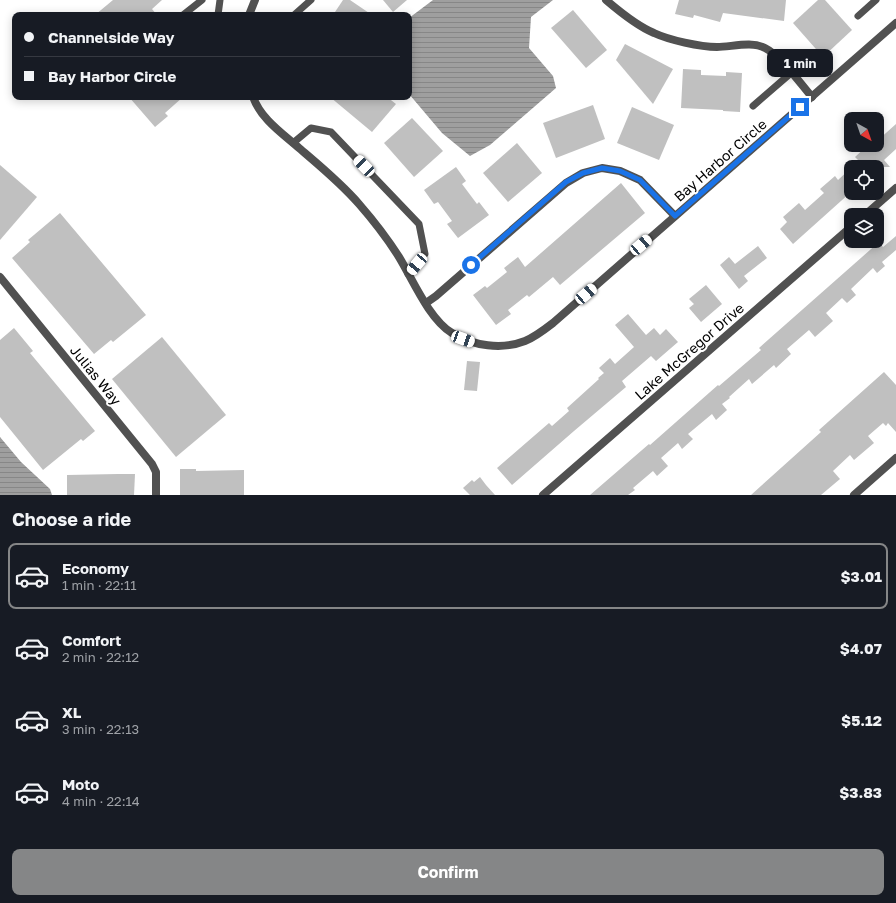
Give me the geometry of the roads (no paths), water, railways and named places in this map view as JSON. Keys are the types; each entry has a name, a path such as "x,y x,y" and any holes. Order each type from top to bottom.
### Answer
{"street":[{"path":"250,12 255,0"},
{"path":"606,0 632,20 654,33 673,39 715,47 752,45 765,48 776,55 812,97"},
{"name":"Bay Harbor Circle","path":"254,100 264,117 354,198 387,239 434,316 443,327 463,339 477,344 494,346 510,345 525,341 539,334 553,323 896,23"},
{"path":"426,303 436,296 566,182 583,173 602,168 620,171 640,180 675,216"},
{"path":"873,208 896,188"},
{"name":"Lake McGregor Drive","path":"543,495 844,233"},
{"name":"Julias Way","path":"0,277 152,464 156,472 156,495"},
{"path":"854,495 896,458"}],"lane":[{"path":"187,12 202,0"},
{"path":"218,12 220,0"},
{"path":"297,12 311,0"},
{"path":"858,16 876,0"},
{"path":"752,106 791,73"},
{"path":"293,143 311,128 331,132 419,224 425,254 408,274"}]}
